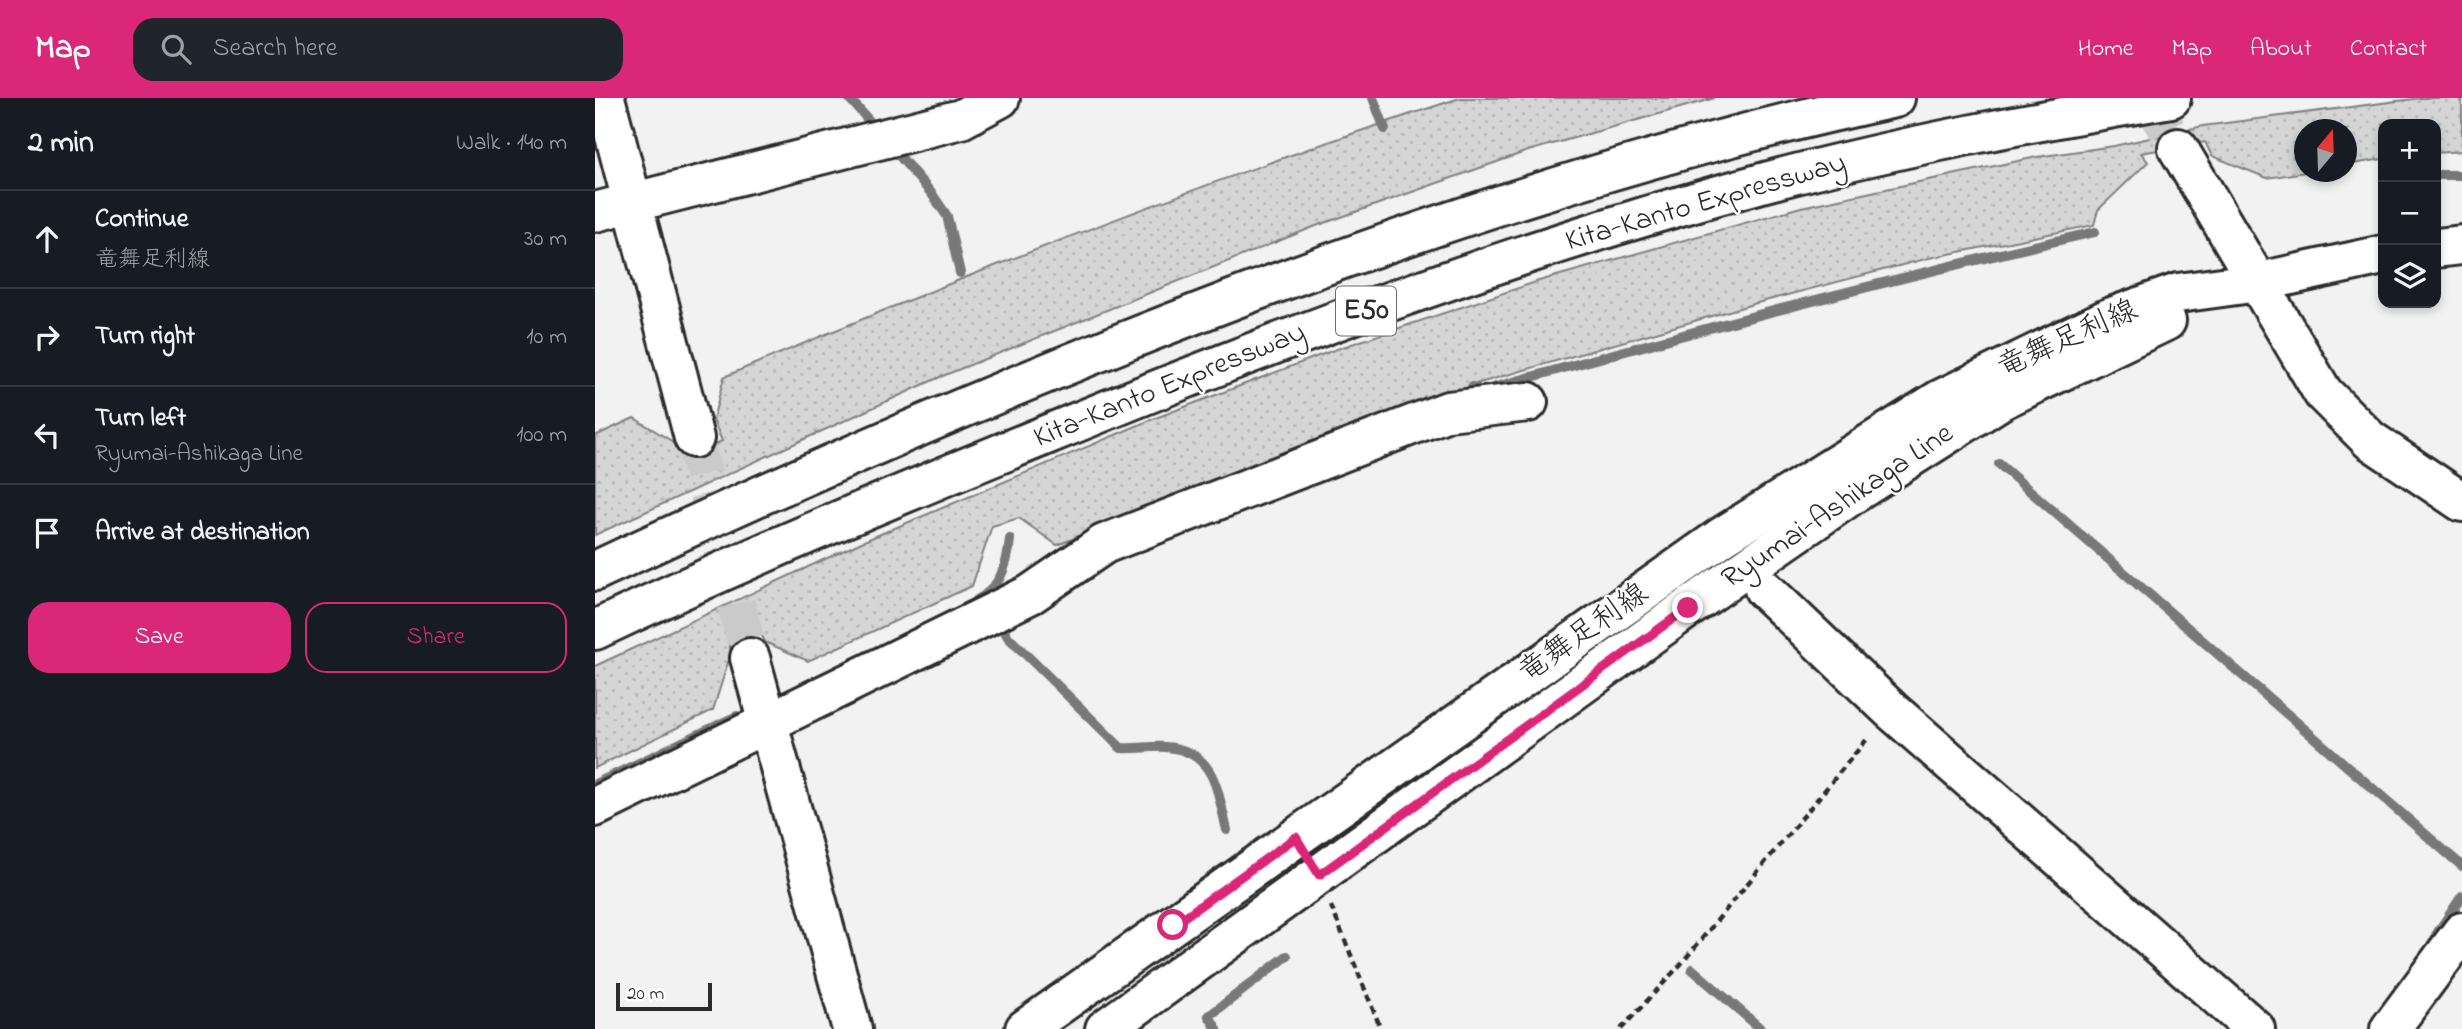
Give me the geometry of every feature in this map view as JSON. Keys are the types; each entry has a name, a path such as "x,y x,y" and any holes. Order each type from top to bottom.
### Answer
{"main road":[{"path":"605,98 635,202 694,438"},
{"path":"595,212 961,119 1000,98"},
{"name":"Kita-Kanto Expressway","path":"595,571 727,509 946,413 1220,304 1468,213 1666,156 1895,98"},
{"name":"Kita-Kanto Expressway","path":"595,630 735,563 1215,365 1509,260 1769,181 2007,126 2171,98"},
{"path":"2178,148 2225,232 2259,282 2307,370 2347,421 2369,440 2462,502"},
{"path":"2441,247 2462,245"},
{"name":"Ryumai-Ashikaga Line","path":"1105,1029 1688,608 1853,494 2001,400 2195,307 2259,282 2378,256"},
{"name":"竜舞足利線","path":"1025,1029 1723,536 1941,399 2109,318 2178,293 2259,282"},
{"path":"595,807 1031,594 1104,544 1448,411 1528,402"},
{"path":"1764,589 1891,710 2255,1029"},
{"path":"750,657 852,1029"},
{"path":"2390,1029 2462,932"}],"path":[{"path":"1621,1029 1689,953 1891,710"},
{"path":"1319,875 1381,1029"}],"shaded area":[{"path":"1460,98 1715,98 1528,151 1316,226 940,377 595,535 595,436 634,418 670,440 686,458 722,441 713,420 724,377 1089,229 1273,161"},
{"path":"2421,98 2462,98 2462,151 2441,153 2441,119 2378,119 2378,160 2357,163 2357,119 2294,119 2294,174 2267,178 2212,156 2205,142 2141,153 2148,162 2098,210 2094,225 1929,258 1753,304 1476,384 1057,545 1019,518 992,526 972,586 808,661 765,642 759,630 729,642 731,653 713,710 595,768 595,666 864,541 1153,419 1334,350 1539,281 1801,207 2037,157 2114,146 2203,126"}],"waterway":[{"path":"849,98 879,132"},
{"path":"1373,98 1385,129"},
{"path":"891,146 947,216 960,273"},
{"path":"2441,175 2462,175"},
{"path":"1472,387 1482,391 1787,307 2095,232"},
{"path":"1999,464 2462,866"},
{"path":"977,600 992,589 1002,574 1010,539"},
{"path":"997,618 1008,637 1121,748 1160,747 1182,750 1204,764 1216,787 1227,830"},
{"path":"595,784 737,716"},
{"path":"2440,938 2436,935 2462,896"},
{"path":"1217,1029 1209,1016 1287,956"},
{"path":"1692,969 1761,1029"}],"tunnel":[{"path":"2148,98 2178,148"},
{"path":"694,438 750,658"}],"route":[{"path":"1173,925 1296,837 1319,875 1688,608"}]}
